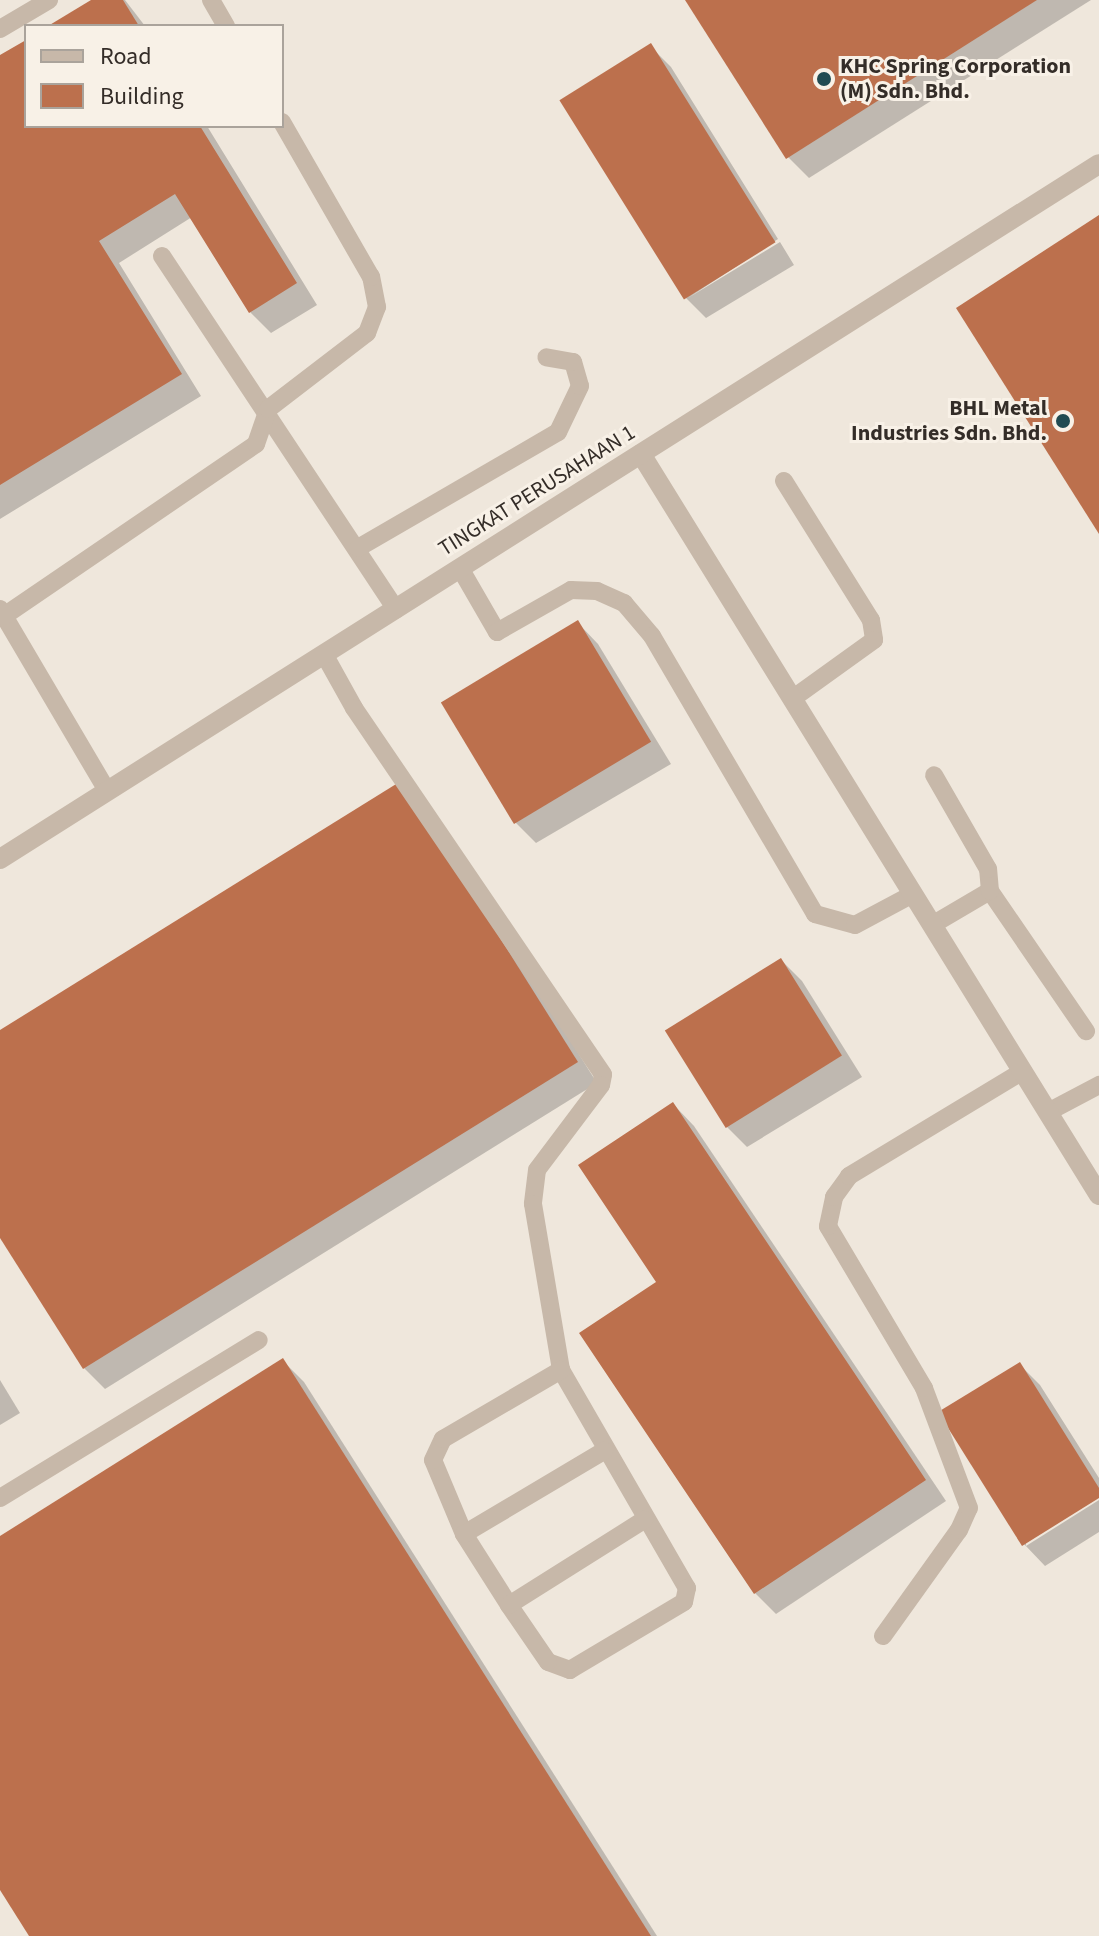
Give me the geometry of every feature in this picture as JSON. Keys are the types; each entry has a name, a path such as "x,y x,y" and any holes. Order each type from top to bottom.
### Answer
{"street":[{"name":"TINGKAT PERUSAHAAN 1","path":"0,859 1099,164"},
{"path":"641,454 1099,1195"}],"lane":[{"path":"0,29 49,0"},
{"path":"211,0 225,24"},
{"path":"107,791 2,612 256,444 268,409 367,333 377,307 371,277 284,125"},
{"path":"162,256 268,409 396,609"},
{"path":"358,548 558,432 580,386 573,362 546,357"},
{"path":"784,481 871,620 874,640 792,699"},
{"path":"460,568 498,632 571,590 597,591 624,603 652,636 761,819 784,867 815,914 855,925 913,894"},
{"path":"324,654 354,708 600,1065 601,1085 537,1170 532,1187 561,1370 604,1451 687,1588 684,1602 570,1670 548,1662 464,1534 434,1473 435,1450 443,1439 561,1370"},
{"path":"934,775 988,869 990,891 1086,1031"},
{"path":"932,925 990,891"},
{"path":"883,1636 959,1530 969,1508 924,1388 828,1226 834,1197 849,1176 1023,1071"},
{"path":"1048,1112 1099,1085"},
{"path":"0,1498 259,1340"},
{"path":"464,1534 604,1451"},
{"path":"509,1605 644,1520"}],"building":[{"path":"91,0 123,0 138,24 51,24"},
{"name":"KHC Spring Corporation (M) Sdn. Bhd.","path":"685,0 1037,0 786,159"},
{"path":"24,41 24,128 201,128 297,283 249,313 175,194 99,241 182,374 0,485 0,55"},
{"path":"651,43 776,242 684,300 559,100"},
{"name":"BHL Metal Industries Sdn. Bhd.","path":"1099,215 1099,534 956,308"},
{"path":"578,620 651,742 514,824 441,702"},
{"path":"401,781 578,1062 83,1369 0,1238 0,1030"},
{"path":"781,958 842,1056 726,1128 665,1031"},
{"path":"673,1102 926,1480 754,1594 579,1333 656,1282 578,1165"},
{"path":"283,1358 651,1936 29,1936 0,1890 0,1536"},
{"path":"1020,1362 1099,1488 1099,1498 1022,1546 938,1412"}],"place":[{"name":"KHC Spring Corporation (M) Sdn. Bhd.","path":"824,79"},
{"name":"BHL Metal Industries Sdn. Bhd.","path":"1063,421"}]}
